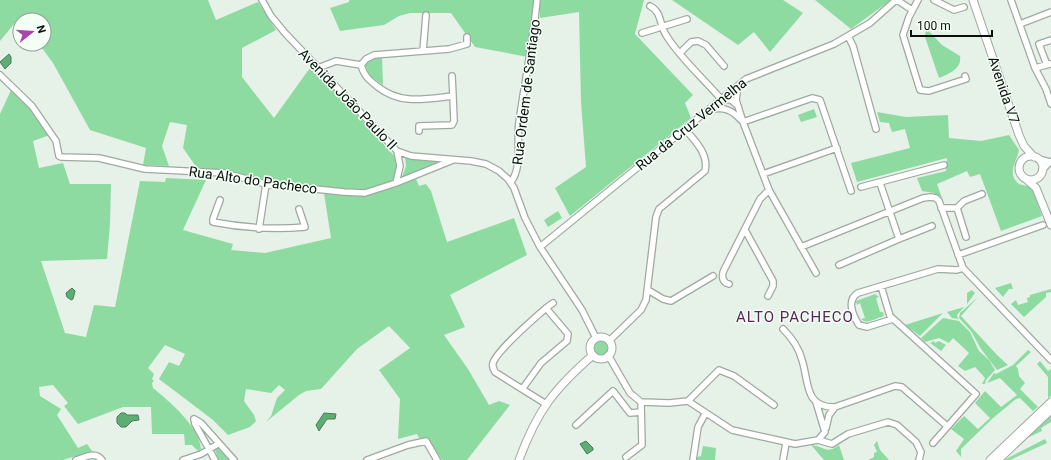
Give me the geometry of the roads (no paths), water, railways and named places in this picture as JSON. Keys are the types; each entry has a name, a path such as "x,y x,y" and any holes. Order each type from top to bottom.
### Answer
{"street":[{"name":"Avenida João Paulo II","path":"262,0 271,16 285,34 397,151 412,156 454,159 486,164 499,171 511,182 525,218 540,246 582,310 596,338"},
{"name":"Rua Ordem de Santiago","path":"511,182 516,167 519,124 529,67 537,0"},
{"path":"896,0 912,10"},
{"name":"Rua da Cruz Vermelha","path":"540,246 708,110 725,98 750,76 828,47 870,23 896,0"},
{"path":"918,0 904,29 903,40 920,90 929,91 966,79 965,76"},
{"path":"934,0 954,10 964,7"},
{"name":"Avenida V7","path":"973,0 1019,135 1024,146 1036,158"},
{"path":"1011,0 1035,68 1046,89 1051,104"},
{"path":"650,6 658,12 662,27 669,40 725,98 734,102 738,106"},
{"path":"1020,24 1051,12"},
{"path":"422,51 426,15"},
{"path":"642,33 687,19"},
{"path":"848,36 853,46 876,129"},
{"path":"361,65 366,59 374,55 449,49 467,44 466,37"},
{"path":"1035,68 1049,64 1039,44 1051,40"},
{"path":"680,52 691,42 701,42 724,66"},
{"path":"318,68 336,60 361,65"},
{"path":"361,65 364,76 382,90 396,98 410,100 453,96"},
{"name":"Rua Alto do Pacheco","path":"0,75 32,106 56,141 60,157 99,158 145,168 224,173 266,184 365,193 396,183 454,159"},
{"path":"419,131 419,126 452,125 454,121 452,76"},
{"path":"738,85 736,92 738,106 769,190 816,273"},
{"path":"725,98 730,110 743,122"},
{"path":"743,122 817,98 823,104 851,191"},
{"path":"708,110 723,108 730,110"},
{"path":"609,341 641,310 646,300 657,212 662,206 706,171 706,162 703,152 685,129"},
{"name":"Avenida V7","path":"1019,135 1022,154 1019,166"},
{"path":"763,174 837,148"},
{"path":"396,183 400,166 397,151"},
{"path":"1026,179 1035,179 1051,162 1036,158 1024,158 1019,166 1020,174 1026,179 1033,183 1040,196"},
{"path":"958,255 1047,225 1038,185 1041,173 1041,163 1036,158"},
{"path":"861,187 944,165"},
{"path":"880,183 899,239"},
{"path":"259,229 266,184"},
{"path":"729,284 724,282 722,274 760,199 769,190"},
{"path":"941,208 956,208 964,201 982,194"},
{"path":"801,247 927,197 936,198 964,268 1051,360"},
{"path":"220,200 213,222 241,228 282,230 305,227 299,209"},
{"path":"956,208 966,236"},
{"path":"839,265 932,226"},
{"path":"744,230 773,281 773,286 768,296"},
{"path":"894,319 867,326 859,325 856,322 851,299 858,293 938,269 958,270 964,268"},
{"path":"648,290 663,300 671,301 712,276"},
{"path":"881,286 890,316 976,394 933,443"},
{"path":"546,404 523,388 495,372 492,367 494,361 530,322 553,303"},
{"path":"523,388 541,363 567,341 568,334 546,308"},
{"path":"783,329 798,349 803,361 806,385 816,402 825,432"},
{"path":"603,337 609,341 611,349 608,355 600,358 593,355 590,346 596,338 603,337"},
{"path":"518,460 525,442 546,404 567,378 593,355"},
{"path":"608,355 630,393 641,402 688,401 705,414 732,430 786,443 801,444 818,440 832,444 848,434 888,422 897,424 916,442 920,452 919,460"},
{"path":"688,401 719,370 734,376 774,405"},
{"path":"816,402 828,407 835,407 894,386 902,387 947,426"},
{"path":"576,425 613,391 630,413 641,412"},
{"path":"626,457 642,445 641,402"},
{"path":"990,460 1051,402"},
{"path":"818,440 825,432 829,415 835,407"},
{"path":"998,460 1051,410"},
{"path":"693,460 698,427 705,414"},
{"path":"215,460 195,424 194,419 201,423 218,444 234,460"},
{"path":"367,460 408,445 426,441 437,460"},
{"path":"524,460 523,452 525,442"},
{"path":"783,460 786,443"},
{"path":"183,460 209,450 218,444"},
{"path":"76,460 96,455 102,460"}],"district":[{"name":"ALTO PACHECO","path":"795,317"}]}
